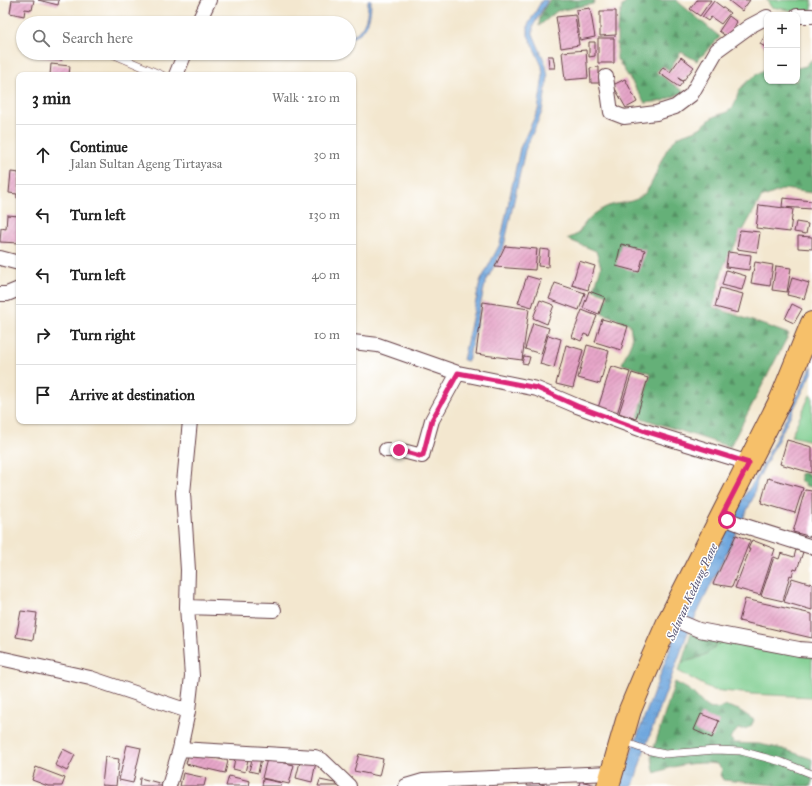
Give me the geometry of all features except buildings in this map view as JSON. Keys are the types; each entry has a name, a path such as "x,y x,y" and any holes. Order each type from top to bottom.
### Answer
{"main road":[{"path":"610,780 626,743 630,710 781,399 812,323"}],"street":[{"path":"201,16 208,0"},
{"path":"800,16 812,16"},
{"path":"606,77 611,112 624,117 656,112 675,107 691,96 717,50 750,26 764,19"},
{"path":"177,72 182,60"},
{"path":"0,258 16,262"},
{"path":"0,294 7,294 16,290"},
{"path":"356,342 378,345 458,373 537,388 577,406 645,431 749,463"},
{"path":"386,450 399,450 422,456 432,420 458,373"},
{"path":"169,786 180,749 188,711 192,676 187,607 188,570 183,493 190,424"},
{"path":"724,518 812,547"},
{"path":"187,607 274,610"},
{"path":"674,621 699,630 799,649 812,650"},
{"path":"0,658 90,678 188,711"},
{"path":"180,749 315,757 322,760 349,786"},
{"path":"406,786 423,780 610,780"}],"lane":[{"path":"127,60 155,72"},
{"path":"626,743 646,750 665,754 716,750 741,752 782,762 812,774"}],"green space":[{"path":"550,0 595,0 593,4 557,11 539,26 542,12"},
{"path":"629,0 676,0 720,37 697,61 681,52 669,70 663,66 656,72 684,92 663,101 645,103 617,59 617,30 622,6"},
{"path":"767,0 812,0 812,9 801,12 771,7"},
{"path":"812,59 812,193 784,189 761,198 724,265 713,307 789,334 730,447 638,417 651,373 622,364 632,340 630,324 602,313 608,295 594,290 601,267 596,251 567,239 579,232 589,218 601,210 609,206 641,197 653,180 671,143 682,135 703,126 713,117 730,110 735,104 739,91 744,84 752,78 764,70 764,84 800,84 800,67 806,66"},
{"path":"810,395 812,396 812,441 791,436"},
{"path":"803,473 812,475 812,487 806,486 800,480 800,474"},
{"path":"691,633 719,641 712,650 703,656 682,662"},
{"path":"719,641 812,655 812,697 752,694 713,690 678,671 682,662 707,653"},
{"path":"675,682 692,692 707,707 715,709 727,706 739,710 754,720 751,726 745,729 738,729 730,738 734,743 759,744 783,749 812,759 812,786 784,786 723,780 720,775 722,769 717,764 709,763 686,764 655,773 651,757"}],"water":[{"path":"368,0 371,0 367,24 356,35 356,33 362,27 367,12"},
{"path":"542,0 548,0 533,26 533,34 546,65 548,77 542,112 525,150 504,246 485,284 468,361 463,360 480,282 500,244 520,148 538,110 543,76 542,66 528,35 528,25"},
{"path":"812,366 812,373 757,481 753,498 688,632 643,754 633,786 620,786 678,628 726,528 755,480"}],"route":[{"path":"399,450 420,456 423,455 432,420 458,373 537,388 577,406 645,431 749,463 721,517 727,520"}],"water label":[{"name":"Saluran Kedung Pane","path":"692,592"}]}
